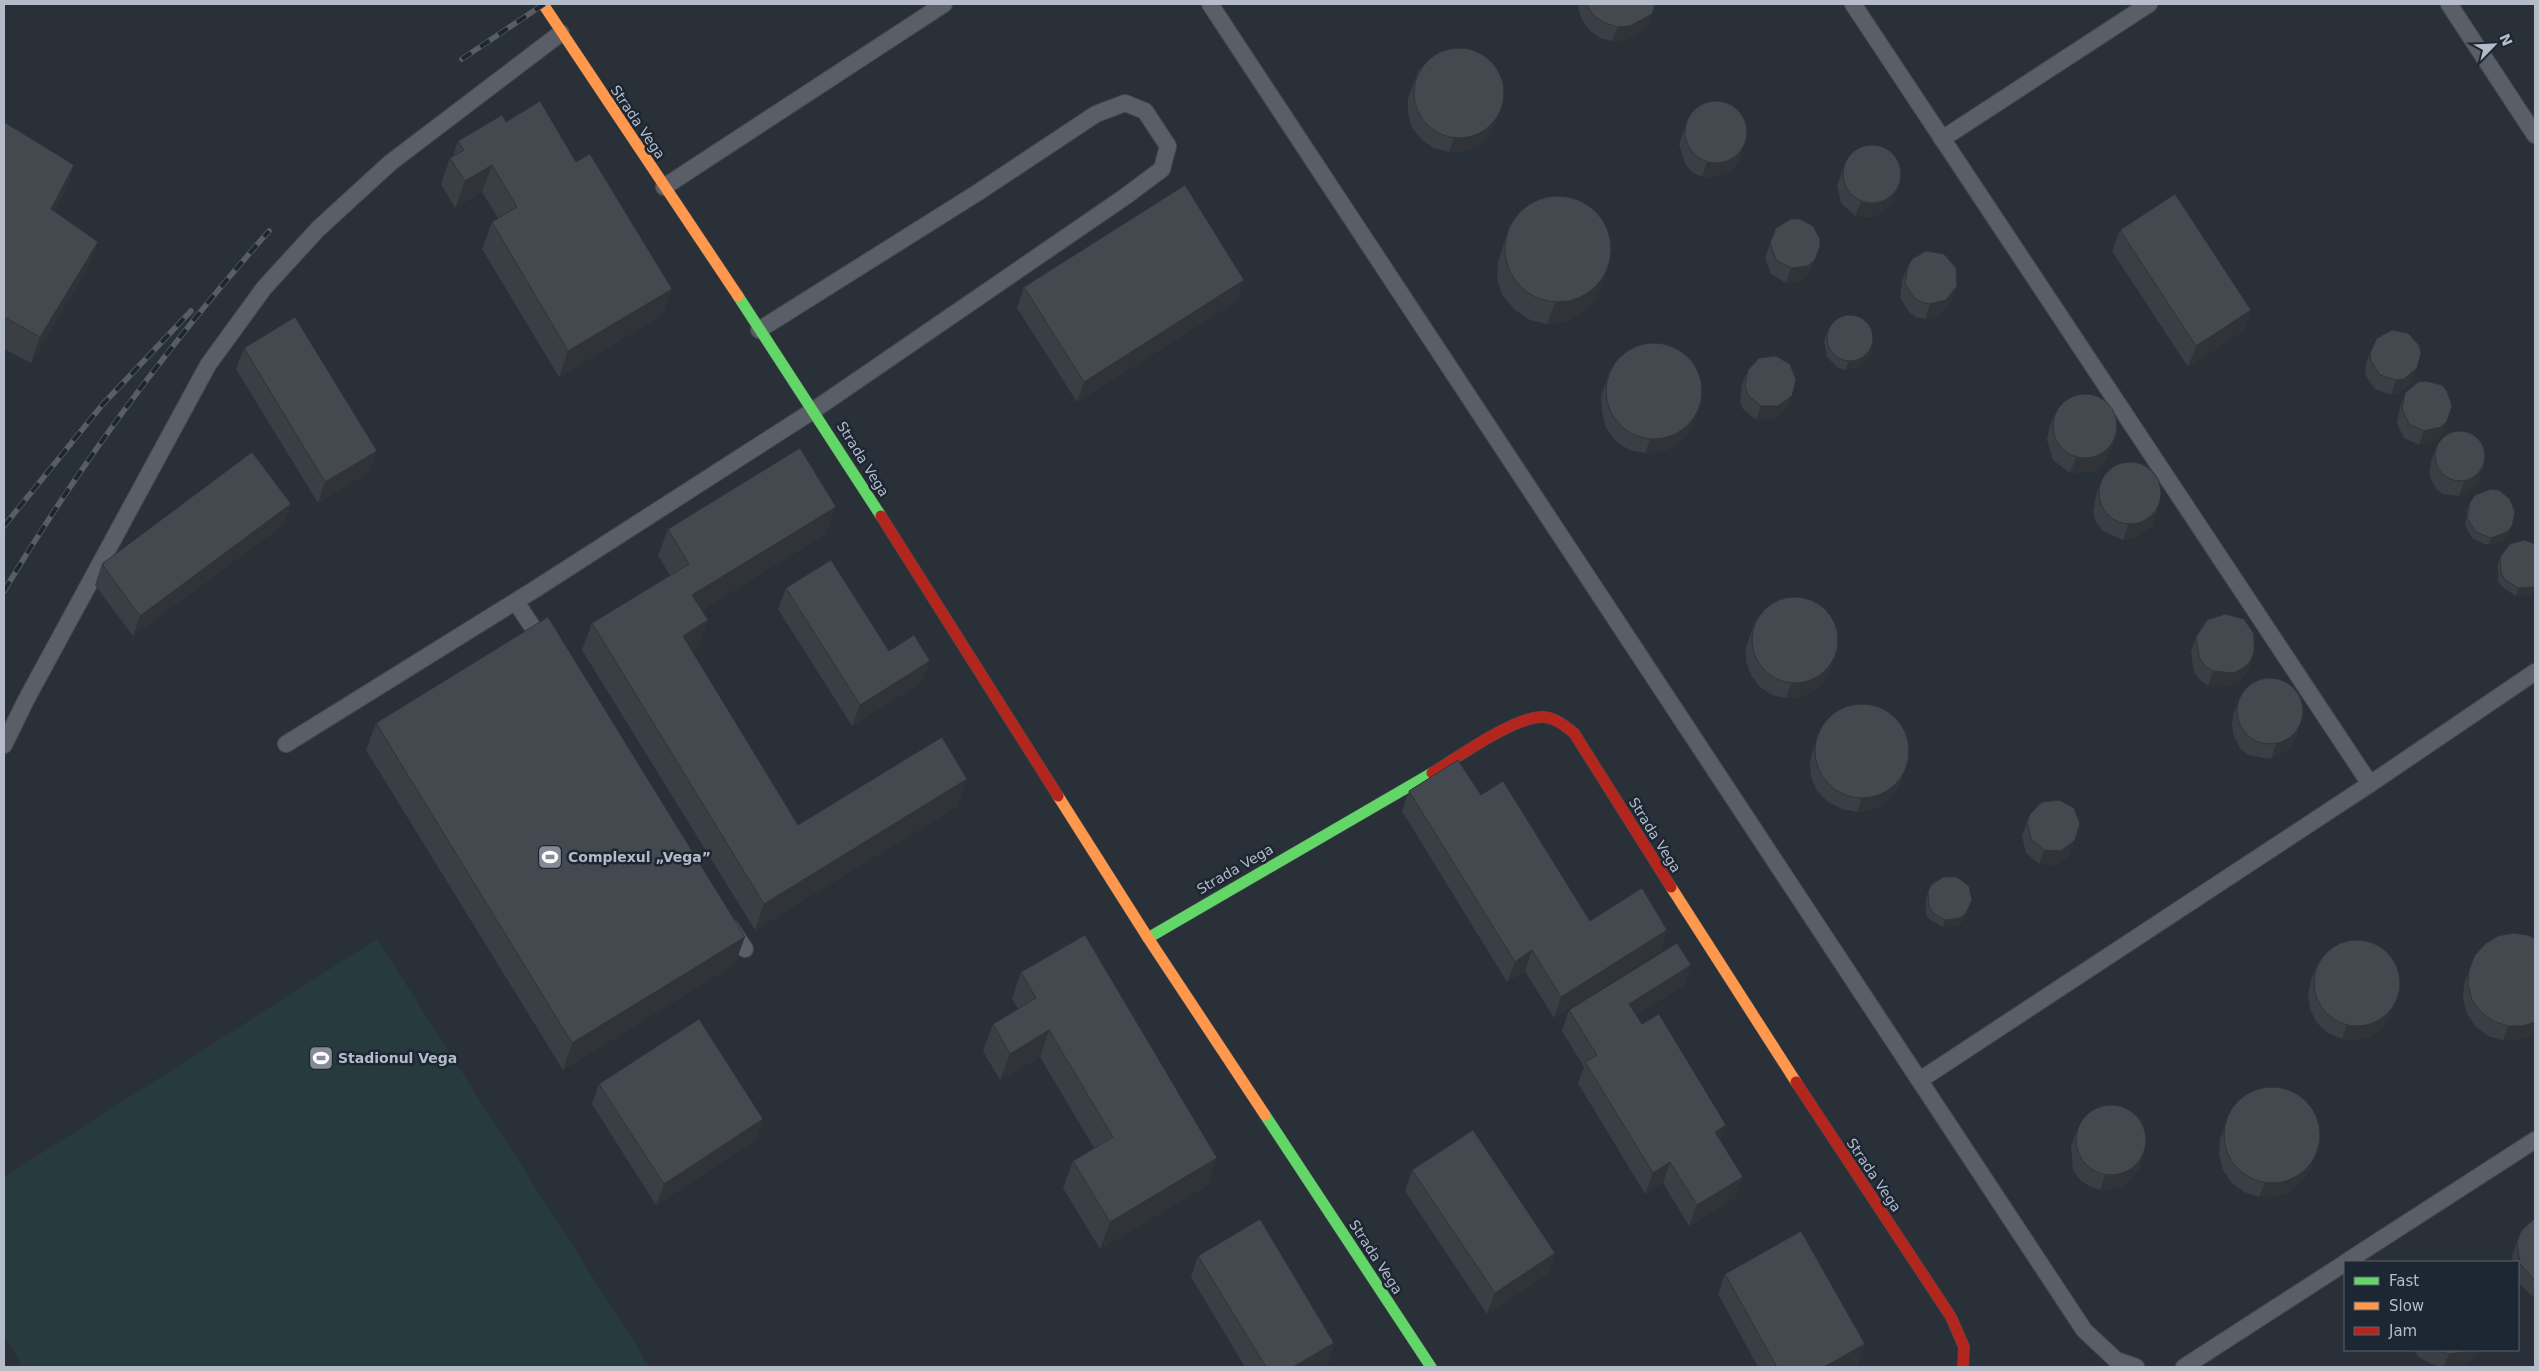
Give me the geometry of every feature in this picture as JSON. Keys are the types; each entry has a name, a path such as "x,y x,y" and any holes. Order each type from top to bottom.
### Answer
{"street":[{"name":"Strada Vega","path":"543,4 561,34 814,410 1148,938 1431,1367"},
{"name":"Strada Vega","path":"1148,938 1520,721 1538,716 1558,720 1574,733 1834,1143 1951,1317 1962,1338 1966,1358 1962,1367"}],"lane":[{"path":"664,187 944,4"},
{"path":"1210,4 2084,1330 2116,1360 2136,1367"},
{"path":"1853,4 2370,784"},
{"path":"1942,139 2149,4"},
{"path":"2449,4 2535,136"},
{"path":"4,745 26,700 208,365 264,288 318,229 390,163 561,34"},
{"path":"286,744 516,602 814,410 1126,196 1162,169 1168,146 1145,111 1125,103 1096,114 977,193 759,330"},
{"path":"516,602 554,659"},
{"path":"1920,1080 2370,784 2535,672"},
{"path":"723,916 745,949"},
{"path":"2348,1261 2535,1140"},
{"path":"2184,1367 2344,1263"}],"green space":[{"name":"Stadionul Vega","path":"377,939 650,1367 23,1367 4,1336 4,1177"}],"building":[{"path":"1586,4 1655,4 1652,14 1630,26 1618,27 1605,23 1594,16"},
{"path":"1450,48 1468,48 1484,55 1497,68 1504,84 1504,102 1497,118 1484,131 1468,138 1450,138 1434,131 1421,118 1414,102 1414,84 1421,68 1434,55"},
{"path":"540,101 576,162 590,154 672,289 568,351 492,222 517,207 492,165 465,181 450,158 464,150 458,141 502,115 506,122"},
{"path":"1716,101 1728,103 1738,110 1745,120 1747,132 1745,144 1738,154 1728,161 1716,163 1704,161 1694,154 1687,144 1685,132 1687,120 1694,110 1704,103"},
{"path":"4,122 74,165 51,209 98,242 40,337 4,317"},
{"path":"1872,145 1883,147 1896,158 1901,174 1899,185 1888,198 1872,203 1861,201 1848,190 1843,174 1845,163 1856,150"},
{"path":"1185,185 1244,280 1084,382 1024,287"},
{"path":"2175,194 2251,310 2196,346 2120,230"},
{"path":"1558,196 1578,200 1596,211 1607,229 1611,249 1607,269 1596,287 1578,298 1558,302 1538,298 1520,287 1509,269 1505,249 1509,229 1520,211 1538,200"},
{"path":"1791,219 1800,219 1813,226 1820,239 1820,246 1815,260 1808,266 1791,268 1776,260 1770,243 1776,228"},
{"path":"1926,251 1944,254 1956,268 1957,286 1946,300 1930,304 1914,298 1905,283 1908,266 1912,259"},
{"path":"1855,315 1867,321 1872,329 1872,347 1867,355 1859,360 1845,361 1833,355 1828,347 1827,333 1833,321 1841,316"},
{"path":"295,317 377,451 325,482 244,348"},
{"path":"2392,330 2408,333 2419,345 2421,353 2417,368 2404,379 2396,380 2380,375 2371,361 2370,353 2377,338"},
{"path":"1654,343 1672,347 1688,357 1698,373 1702,391 1698,409 1688,425 1672,435 1654,439 1636,435 1620,425 1610,409 1606,391 1610,373 1620,357 1636,347"},
{"path":"1776,356 1790,364 1796,380 1792,396 1778,406 1761,406 1748,395 1745,386 1748,370 1759,358"},
{"path":"2426,381 2442,385 2447,391 2452,406 2447,421 2441,427 2424,431 2409,424 2402,409 2405,393 2418,382"},
{"path":"2085,394 2097,396 2108,403 2115,414 2117,426 2115,438 2108,449 2097,456 2085,458 2073,456 2062,449 2055,438 2053,426 2055,414 2062,403 2073,396"},
{"path":"2455,431 2465,431 2478,438 2485,451 2485,461 2478,474 2465,481 2455,481 2446,477 2439,470 2435,461 2435,451 2439,442 2446,435"},
{"path":"800,448 836,507 692,595 708,620 683,636 798,825 942,737 967,779 764,904 592,623 689,564 668,529"},
{"path":"252,452 291,504 140,616 102,564"},
{"path":"2124,462 2136,462 2152,471 2159,481 2161,493 2159,505 2152,515 2136,524 2124,524 2113,519 2104,510 2099,499 2099,487 2104,476 2113,467"},
{"path":"2491,489 2499,490 2510,499 2515,512 2512,526 2507,532 2491,538 2476,532 2467,518 2470,502 2475,495"},
{"path":"2524,540 2535,544 2535,586 2518,588 2505,580 2501,573 2500,557 2510,544"},
{"path":"831,560 889,651 914,635 930,661 860,705 786,588"},
{"path":"1787,597 1803,597 1812,600 1826,609 1835,623 1838,640 1835,657 1826,671 1812,680 1803,683 1787,683 1771,676 1759,664 1752,648 1752,632 1759,616 1771,604"},
{"path":"2225,614 2244,619 2254,634 2254,653 2250,662 2234,673 2213,671 2205,666 2199,657 2196,637 2207,620"},
{"name":"Complexul „Vega”","path":"548,617 745,937 572,1043 376,723"},
{"path":"2270,678 2282,681 2293,688 2300,699 2303,711 2300,723 2293,734 2282,741 2270,744 2258,741 2247,734 2240,723 2237,711 2240,699 2247,688 2258,681"},
{"path":"1862,704 1880,708 1895,718 1905,733 1909,751 1905,769 1895,784 1880,794 1862,798 1844,794 1829,784 1819,769 1815,751 1819,733 1829,718 1844,708"},
{"path":"1458,760 1481,795 1503,781 1590,921 1642,888 1667,930 1561,997 1532,950 1515,962 1409,791"},
{"path":"2059,800 2074,808 2080,824 2075,840 2061,851 2044,850 2031,839 2027,822 2030,814 2042,802"},
{"path":"1943,877 1957,877 1969,886 1972,900 1966,913 1960,918 1945,920 1933,913 1929,906 1928,892 1931,885"},
{"path":"2513,933 2528,935 2535,939 2535,1022 2523,1026 2508,1026 2493,1021 2481,1012 2472,1000 2468,985 2469,970 2475,955 2485,944 2498,936"},
{"path":"1085,935 1217,1158 1110,1222 1073,1161 1113,1137 1049,1030 1010,1054 993,1024 1036,998 1021,972"},
{"path":"2357,940 2373,943 2381,947 2393,959 2397,967 2400,983 2397,999 2393,1007 2381,1019 2373,1023 2357,1026 2341,1023 2333,1019 2321,1007 2317,999 2314,983 2317,967 2321,959 2333,947 2341,943"},
{"path":"1677,943 1691,965 1629,1004 1642,1024 1659,1014 1726,1125 1715,1132 1743,1177 1697,1205 1670,1162 1653,1173 1585,1062 1597,1055 1569,1010"},
{"path":"699,1019 763,1119 664,1184 599,1084"},
{"path":"2272,1087 2290,1091 2306,1101 2316,1117 2320,1135 2316,1153 2306,1169 2290,1179 2272,1183 2254,1179 2238,1169 2228,1153 2224,1135 2228,1117 2238,1101 2254,1091"},
{"path":"2111,1105 2124,1108 2136,1115 2143,1127 2146,1140 2143,1153 2136,1165 2124,1172 2111,1175 2098,1172 2086,1165 2079,1153 2076,1140 2079,1127 2086,1115 2098,1108"},
{"path":"1473,1130 1555,1253 1495,1293 1412,1170"},
{"path":"2535,1218 2535,1280 2520,1264 2517,1242 2521,1231"},
{"path":"1260,1219 1334,1343 1293,1367 1266,1367 1198,1256"},
{"path":"1801,1231 1865,1344 1824,1367 1777,1367 1725,1274"},
{"path":"2438,1351 2465,1351 2462,1352 2449,1354"}],"railway":[{"path":"462,59 544,4"},
{"path":"4,591 64,496 128,405 197,316 269,231"},
{"path":"4,526 103,404 191,311"}],"traffic: fast":[{"path":"738,296 881,516"},
{"path":"1148,938 1432,773"},
{"path":"1265,1115 1431,1367"}],"traffic: slow":[{"path":"543,4 738,296"},
{"path":"1058,796 1148,938 1265,1115"},
{"path":"1671,887 1796,1082"}],"traffic: jam":[{"path":"881,516 1058,796"},
{"path":"1432,773 1487,739 1518,723 1532,718 1544,717 1556,721 1574,733 1671,887"},
{"path":"1796,1082 1951,1317 1964,1347 1963,1367"}],"place":[{"name":"Complexul „Vega”","path":"550,857"},
{"name":"Stadionul Vega","path":"321,1058"}]}
